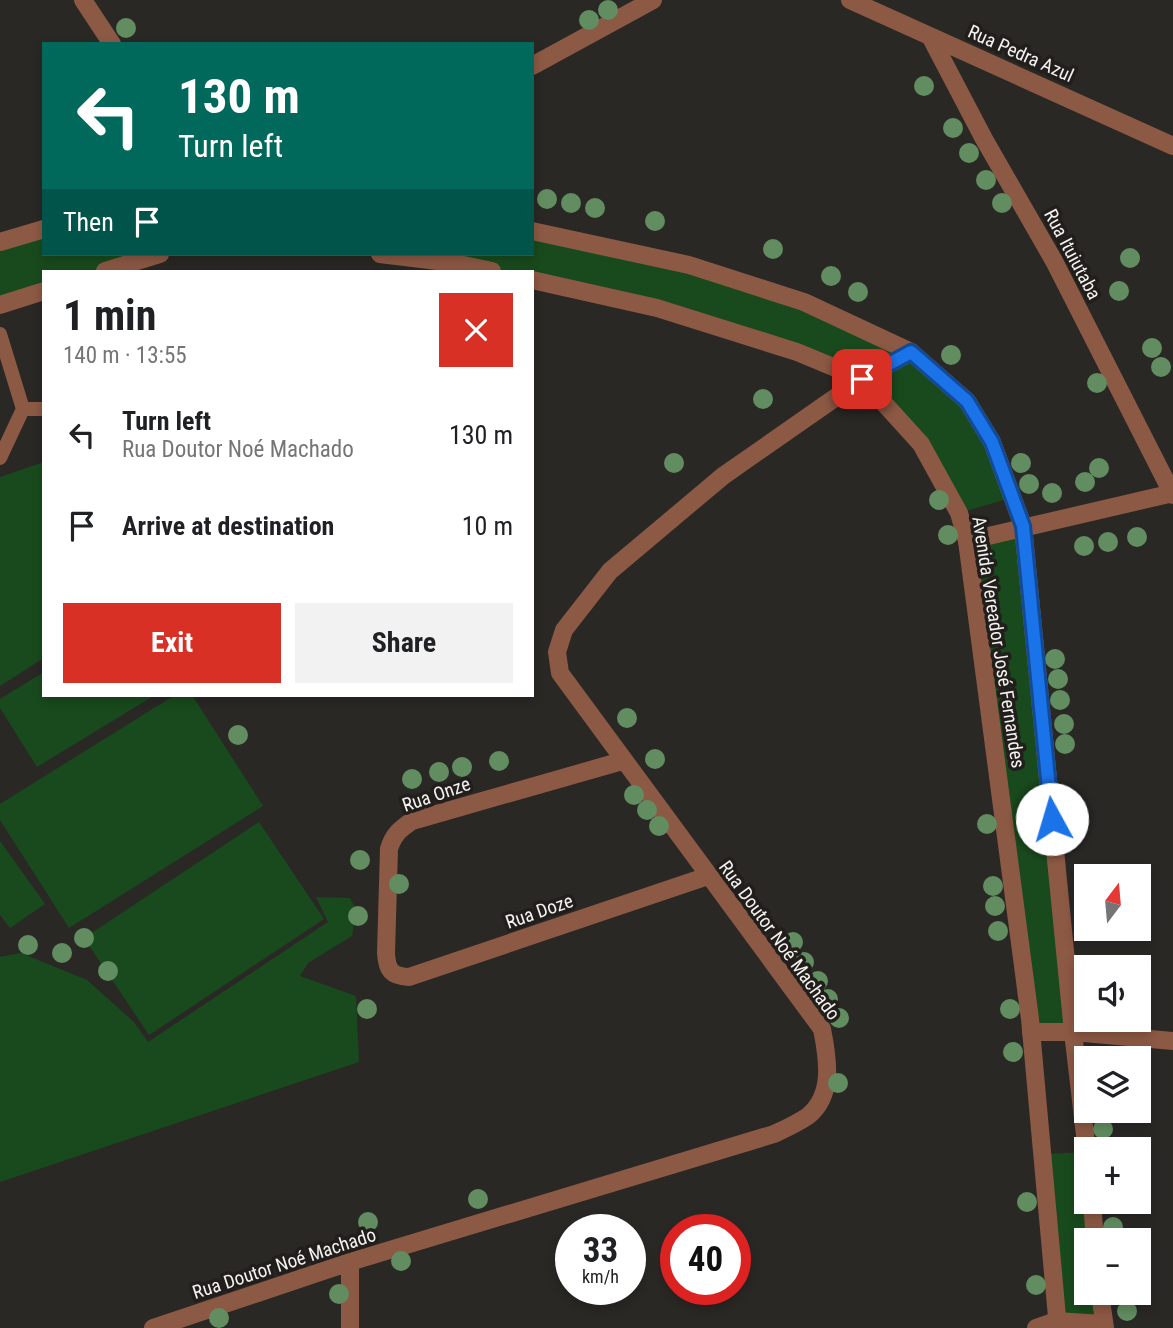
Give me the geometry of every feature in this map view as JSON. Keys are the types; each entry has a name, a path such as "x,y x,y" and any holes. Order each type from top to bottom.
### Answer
{"street":[{"path":"83,0 111,42"},
{"path":"534,65 653,0"},
{"name":"Rua Pedra Azul","path":"850,0 1173,146"},
{"name":"Rua Ituiutaba","path":"930,36 984,139 1054,261 1173,493"},
{"path":"0,242 42,230"},
{"name":"Avenida Vereador José Fernandes","path":"534,231 689,265 804,302 911,352 967,401 992,442 1023,526 1085,1137"},
{"path":"108,270 154,256"},
{"path":"419,256 487,270"},
{"name":"Avenida Vereador José Fernandes","path":"534,280 657,308 797,352 862,379 921,443 959,513 967,541 1031,1032 1057,1325"},
{"path":"0,305 42,292"},
{"name":"Rua Doutor Noé Machado","path":"153,1328 350,1262 774,1134 807,1116 822,1101 828,1056 822,1029 768,952 622,761 560,673 557,652 564,630 610,571 723,475 862,379 911,352"},
{"path":"967,541 1173,493"},
{"name":"Rua Onze","path":"387,967 389,849 392,838 400,829 412,821 622,761"},
{"name":"Rua Doze","path":"387,967 398,977 408,977 708,876"},
{"path":"1031,1032 1073,1032 1173,1041"},
{"path":"350,1262 350,1328"},
{"path":"1036,1328 1057,1325 1104,1326 1101,1305"}],"lane":[{"path":"0,334 23,409 0,458"},
{"path":"23,409 42,409"}],"green space":[{"path":"42,230 42,256 154,256 108,270 42,270 42,292 0,305 0,242"},
{"path":"534,231 689,265 911,352 967,401 1014,497 959,513 921,444 862,379 797,352 534,281 534,270 488,270 428,256 534,256"},
{"path":"42,463 42,659 0,686 0,477"},
{"path":"1023,526 1073,1032 1031,1032 967,541"},
{"path":"42,673 42,697 152,697 37,767 0,708 0,699"},
{"path":"172,697 193,697 263,806 69,928 0,820 0,804"},
{"path":"259,822 324,919 149,1035 84,938"},
{"path":"0,841 45,904 10,928 0,915"},
{"path":"316,897 350,898 356,910 352,936 308,963 300,976 356,996 359,1062 0,1182 0,957 21,953 87,980 134,1022 148,1042 328,922"},
{"path":"1074,1153 1074,1214 1087,1214 1087,1228 1074,1228 1074,1305 1101,1305 1103,1324 1058,1328 1043,1154"}],"route":[{"path":"862,379 911,352 967,401 992,442 1023,526 1052,819"}]}
